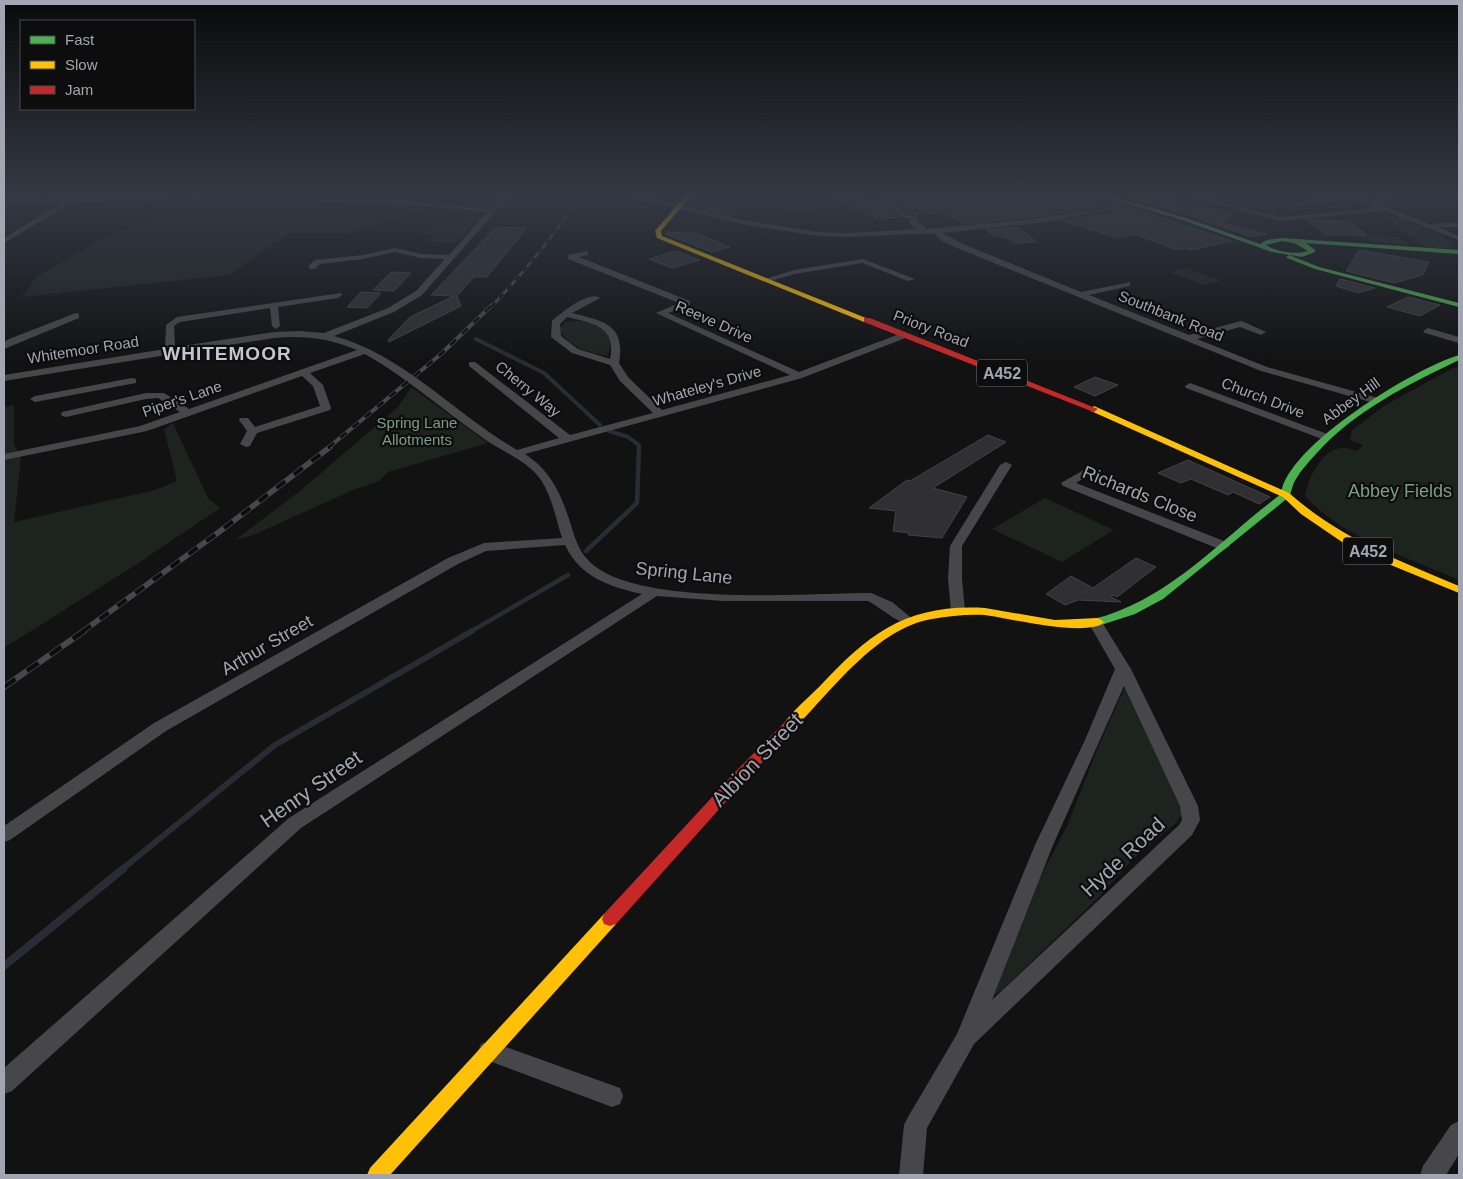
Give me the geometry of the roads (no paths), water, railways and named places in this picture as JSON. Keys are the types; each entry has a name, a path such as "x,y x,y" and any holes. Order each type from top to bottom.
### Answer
{"main road":[{"name":"Priory Road","path":"695,252 1110,416 1286,495"},
{"path":"1280,252 1287,254 1303,252"},
{"path":"1311,252 1308,258 1331,271"},
{"path":"1287,254 1296,261 1459,305"},
{"name":"Abbey Hill","path":"1286,495 1286,488 1289,482 1308,456 1326,437 1374,400 1426,372 1459,357"},
{"name":"Albion Street","path":"377,1175 744,772 861,654 887,633 908,621 958,611 982,612 1054,623 1082,625 1117,618 1147,605 1168,592 1286,495"},
{"name":"A452","path":"1286,495 1309,518 1359,547 1459,590"}],"street":[{"path":"316,263 363,257 379,252"},
{"path":"407,252 421,256 453,257"},
{"path":"325,336 401,304 422,290 457,252"},
{"name":"Southbank Road","path":"976,252 1272,372 1374,400"},
{"name":"Reeve Drive","path":"584,253 571,258 687,303 660,313 799,376"},
{"path":"766,280 794,272 862,261 911,279"},
{"path":"1080,295 1127,284"},
{"path":"170,351 170,325 177,320 338,295"},
{"path":"596,298 579,304 555,323 556,338 574,351 614,363 624,379 661,415"},
{"path":"274,306 276,326"},
{"path":"566,314 600,323 608,328 618,343 614,363"},
{"path":"4,346 27,334 60,324 76,316"},
{"path":"1186,338 1241,324 1261,332"},
{"path":"1428,331 1459,340"},
{"name":"Whitemoor Road","path":"4,378 170,351 294,334 325,336 364,351 422,389"},
{"name":"Whateley's Drive","path":"514,454 566,438 661,415 799,376 905,335"},
{"name":"Piper's Lane","path":"4,457 143,429 364,351"},
{"name":"Cherry Way","path":"472,364 566,438"},
{"path":"252,431 330,410 318,385 304,373"},
{"path":"35,399 132,381"},
{"name":"Church Drive","path":"1190,386 1326,437"},
{"path":"100,388 103,405"},
{"name":"Spring Lane","path":"422,389 488,438 536,466 548,481 559,507 569,541 579,561 594,572 616,583 654,592 707,598 870,598 887,605 908,621"},
{"path":"66,414 146,396 160,395 188,413"},
{"path":"244,420 252,431"},
{"path":"246,444 252,431"},
{"path":"958,611 955,580 956,546 1006,465"},
{"name":"Richards Close","path":"1089,470 1067,483 1224,546"},
{"name":"Arthur Street","path":"4,835 160,727 453,561 484,547 569,541"},
{"name":"Henry Street","path":"4,1083 295,823 654,592"},
{"name":"Hyde Road","path":"965,1040 1186,830 1191,820 1189,806 1123,670 1095,622"},
{"name":"Hyde Road","path":"911,1175 916,1125 965,1040 1044,845 1123,670"},
{"path":"489,1050 612,1096"},
{"path":"1432,1175 1459,1133"}],"waterway":[{"path":"476,339 544,373 600,425"},
{"path":"609,431 628,437 639,447"},
{"path":"586,551 637,503 639,447"},
{"path":"470,632 568,575"},
{"path":"121,870 275,745 472,631"},
{"path":"4,966 123,869"}],"railway":[{"path":"491,307 539,252"},
{"path":"328,448 441,354 492,305"},
{"path":"82,632 219,532 330,447"},
{"path":"4,687 84,631"}],"district":[{"name":"WHITEMOOR","path":"227,353"}],"park label":[{"name":"Spring Lane Allotments","path":"417,432"},
{"name":"Abbey Fields","path":"1400,491"}]}
